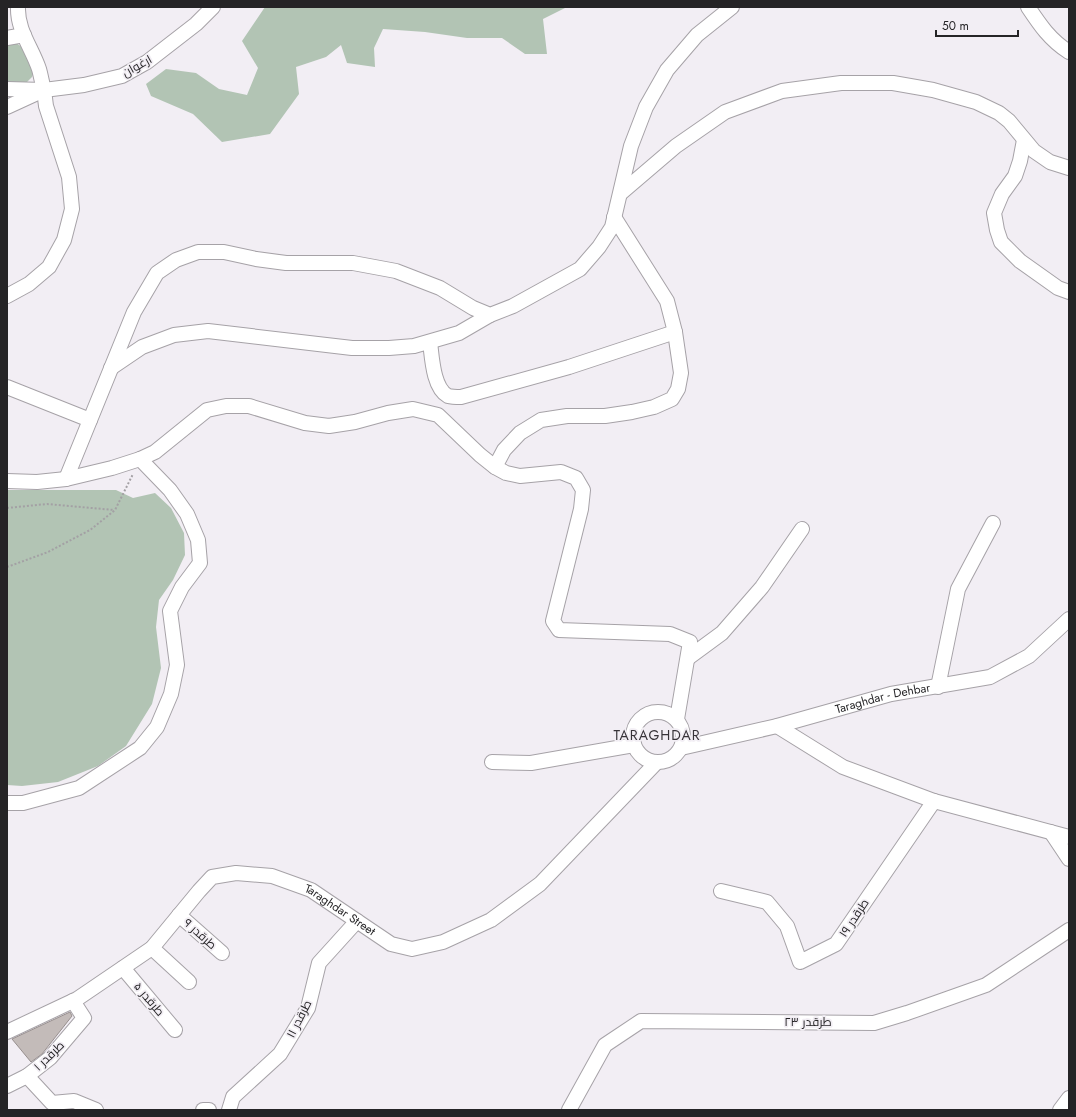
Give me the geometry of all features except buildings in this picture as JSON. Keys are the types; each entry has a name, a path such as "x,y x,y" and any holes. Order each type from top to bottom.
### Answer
{"street":[{"path":"7,296 29,284 48,267 64,240 72,209 69,177 46,106 39,69 24,35 18,14 18,7"},
{"name":"ارغوان","path":"44,90 84,85 122,76 147,62 196,24 213,7"},
{"path":"111,368 142,347 174,335 208,331 352,348 414,346 459,333 490,315 513,306 580,269 599,247 612,227 631,146 646,107 667,70 697,35 732,7"},
{"path":"1028,7 1043,29 1058,45 1069,52"},
{"path":"7,38 24,35"},
{"path":"620,193 676,146 725,112 782,92 841,83 893,83 933,90 976,102 999,113 1009,121 1034,151 1050,162 1069,168"},
{"path":"7,89 44,90"},
{"path":"7,107 44,90"},
{"path":"1024,140 1020,161 1015,176 1002,194 994,213 997,230 1001,242 1020,261 1058,288 1069,292"},
{"path":"495,467 504,450 520,433 541,420 567,416 605,416 632,412 654,407 672,399 678,390 680,373 675,332 667,301 614,217"},
{"path":"66,479 134,312 157,273 176,260 198,252 224,252 256,259 286,263 353,263 396,271 440,288 473,308 490,315"},
{"path":"430,342 436,380 441,391 449,396 461,398 569,367 675,332"},
{"path":"7,387 90,420"},
{"path":"7,481 37,482 66,479 112,468 140,459 155,452 207,410 226,406 249,406 305,423 329,426 355,422 388,413 413,409 438,415 495,467 506,473 520,476 562,472 576,478 583,490 581,509 553,622 559,630 670,634 690,642 677,719"},
{"path":"7,803 23,803 79,788 118,764 140,748 157,727 171,694 177,665 170,611 182,586 200,563 198,540 187,514 174,496 140,459"},
{"path":"938,687 958,589 993,523"},
{"path":"688,658 722,633 732,622 762,587 802,529"},
{"name":"Taraghdar - Dehbar","path":"682,748 777,726 891,694 990,677 1029,656 1069,619"},
{"path":"659,711 669,714 677,719 682,728 684,738 682,748 676,756 667,761 657,762 647,760 639,754 634,745 632,735 635,726 641,718 649,712 659,711"},
{"path":"777,726 843,767 934,801 1069,838"},
{"path":"492,762 531,763 634,745"},
{"name":"Taraghdar Street","path":"7,1032 73,1001 152,948 212,877 236,873 272,876 311,890 392,944 412,949 443,942 491,920 540,884 657,762"},
{"name":"طرقدر ۱۹","path":"721,891 767,902 787,926 800,962 836,944 934,801"},
{"path":"1051,832 1069,859"},
{"name":"طرقدر ۹","path":"179,915 222,953"},
{"name":"طرقدر ۱۱","path":"229,1110 233,1097 280,1054 308,1008 319,963 357,921"},
{"name":"طرقدر ۲۳","path":"569,1110 605,1044 641,1021 874,1023 908,1013 986,985 1069,930"},
{"path":"152,948 189,982"},
{"name":"طرقدر ۵","path":"123,968 175,1030"},
{"name":"طرقدر ۱","path":"7,1086 27,1076 50,1058 84,1018 73,1001"},
{"path":"27,1076 52,1103 74,1101 96,1110"},
{"path":"1060,1110 1069,1098"},
{"path":"203,1110 209,1110"}],"path":[{"path":"7,567 48,552 90,530 115,510 140,459"},
{"path":"7,508 47,504 115,510"}],"green space":[{"path":"265,7 567,7 543,19 547,54 525,54 502,38 467,38 425,32 383,29 374,48 375,67 347,63 341,45 326,57 296,67 299,94 270,134 222,142 193,114 151,96 146,84 166,69 196,73 219,89 247,95 258,68 242,41"},
{"path":"16,43 22,47 34,71 32,77 25,84 7,83 7,45"},
{"path":"7,490 116,490 133,498 155,493 171,508 184,533 185,555 173,580 159,600 156,627 161,668 152,704 126,746 98,766 58,782 22,786 7,785"}],"district":[{"name":"TARAGHDAR","path":"657,735"}]}
